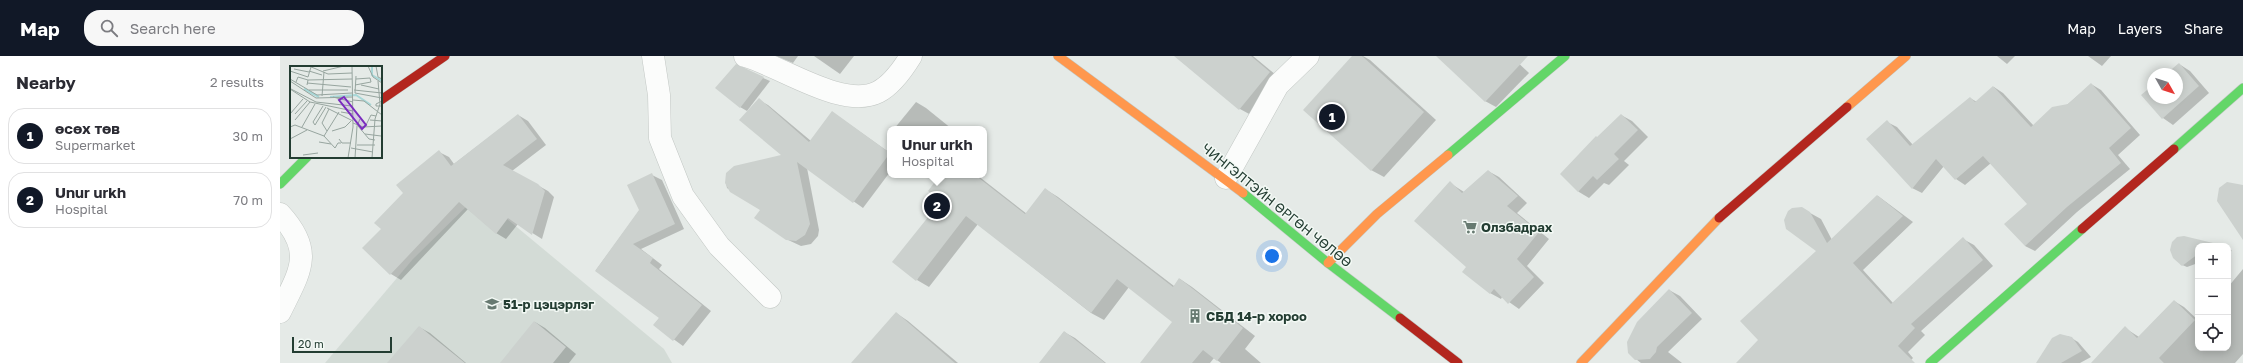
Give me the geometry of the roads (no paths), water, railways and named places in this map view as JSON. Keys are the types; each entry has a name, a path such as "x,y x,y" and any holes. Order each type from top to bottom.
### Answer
{"street":[{"path":"382,99 445,56"},
{"path":"653,56 659,94 660,138 683,196 719,246 770,297"},
{"path":"745,56 834,93 857,97 878,92 893,81 911,56"},
{"name":"ЧИНГЭЛТЭЙН ӨРГӨН ЧӨЛӨӨ","path":"1058,56 1226,178 1328,264 1458,363"},
{"path":"1226,178 1278,85 1308,56"},
{"path":"1328,264 1377,214 1565,56"},
{"path":"1581,363 1729,207 1906,56"},
{"path":"1930,363 2243,88"},
{"path":"280,184 306,158"},
{"path":"280,214 293,228 301,248 301,254 297,275 280,312"}],"place":[{"name":"өсөх төв","path":"1332,117"},
{"name":"Unur urkh","path":"937,206"},
{"name":"Олзбадрах","path":"1470,227"},
{"name":"51-р цэцэрлэг","path":"492,304"},
{"name":"СБД 14-р хороо","path":"1195,316"}]}
